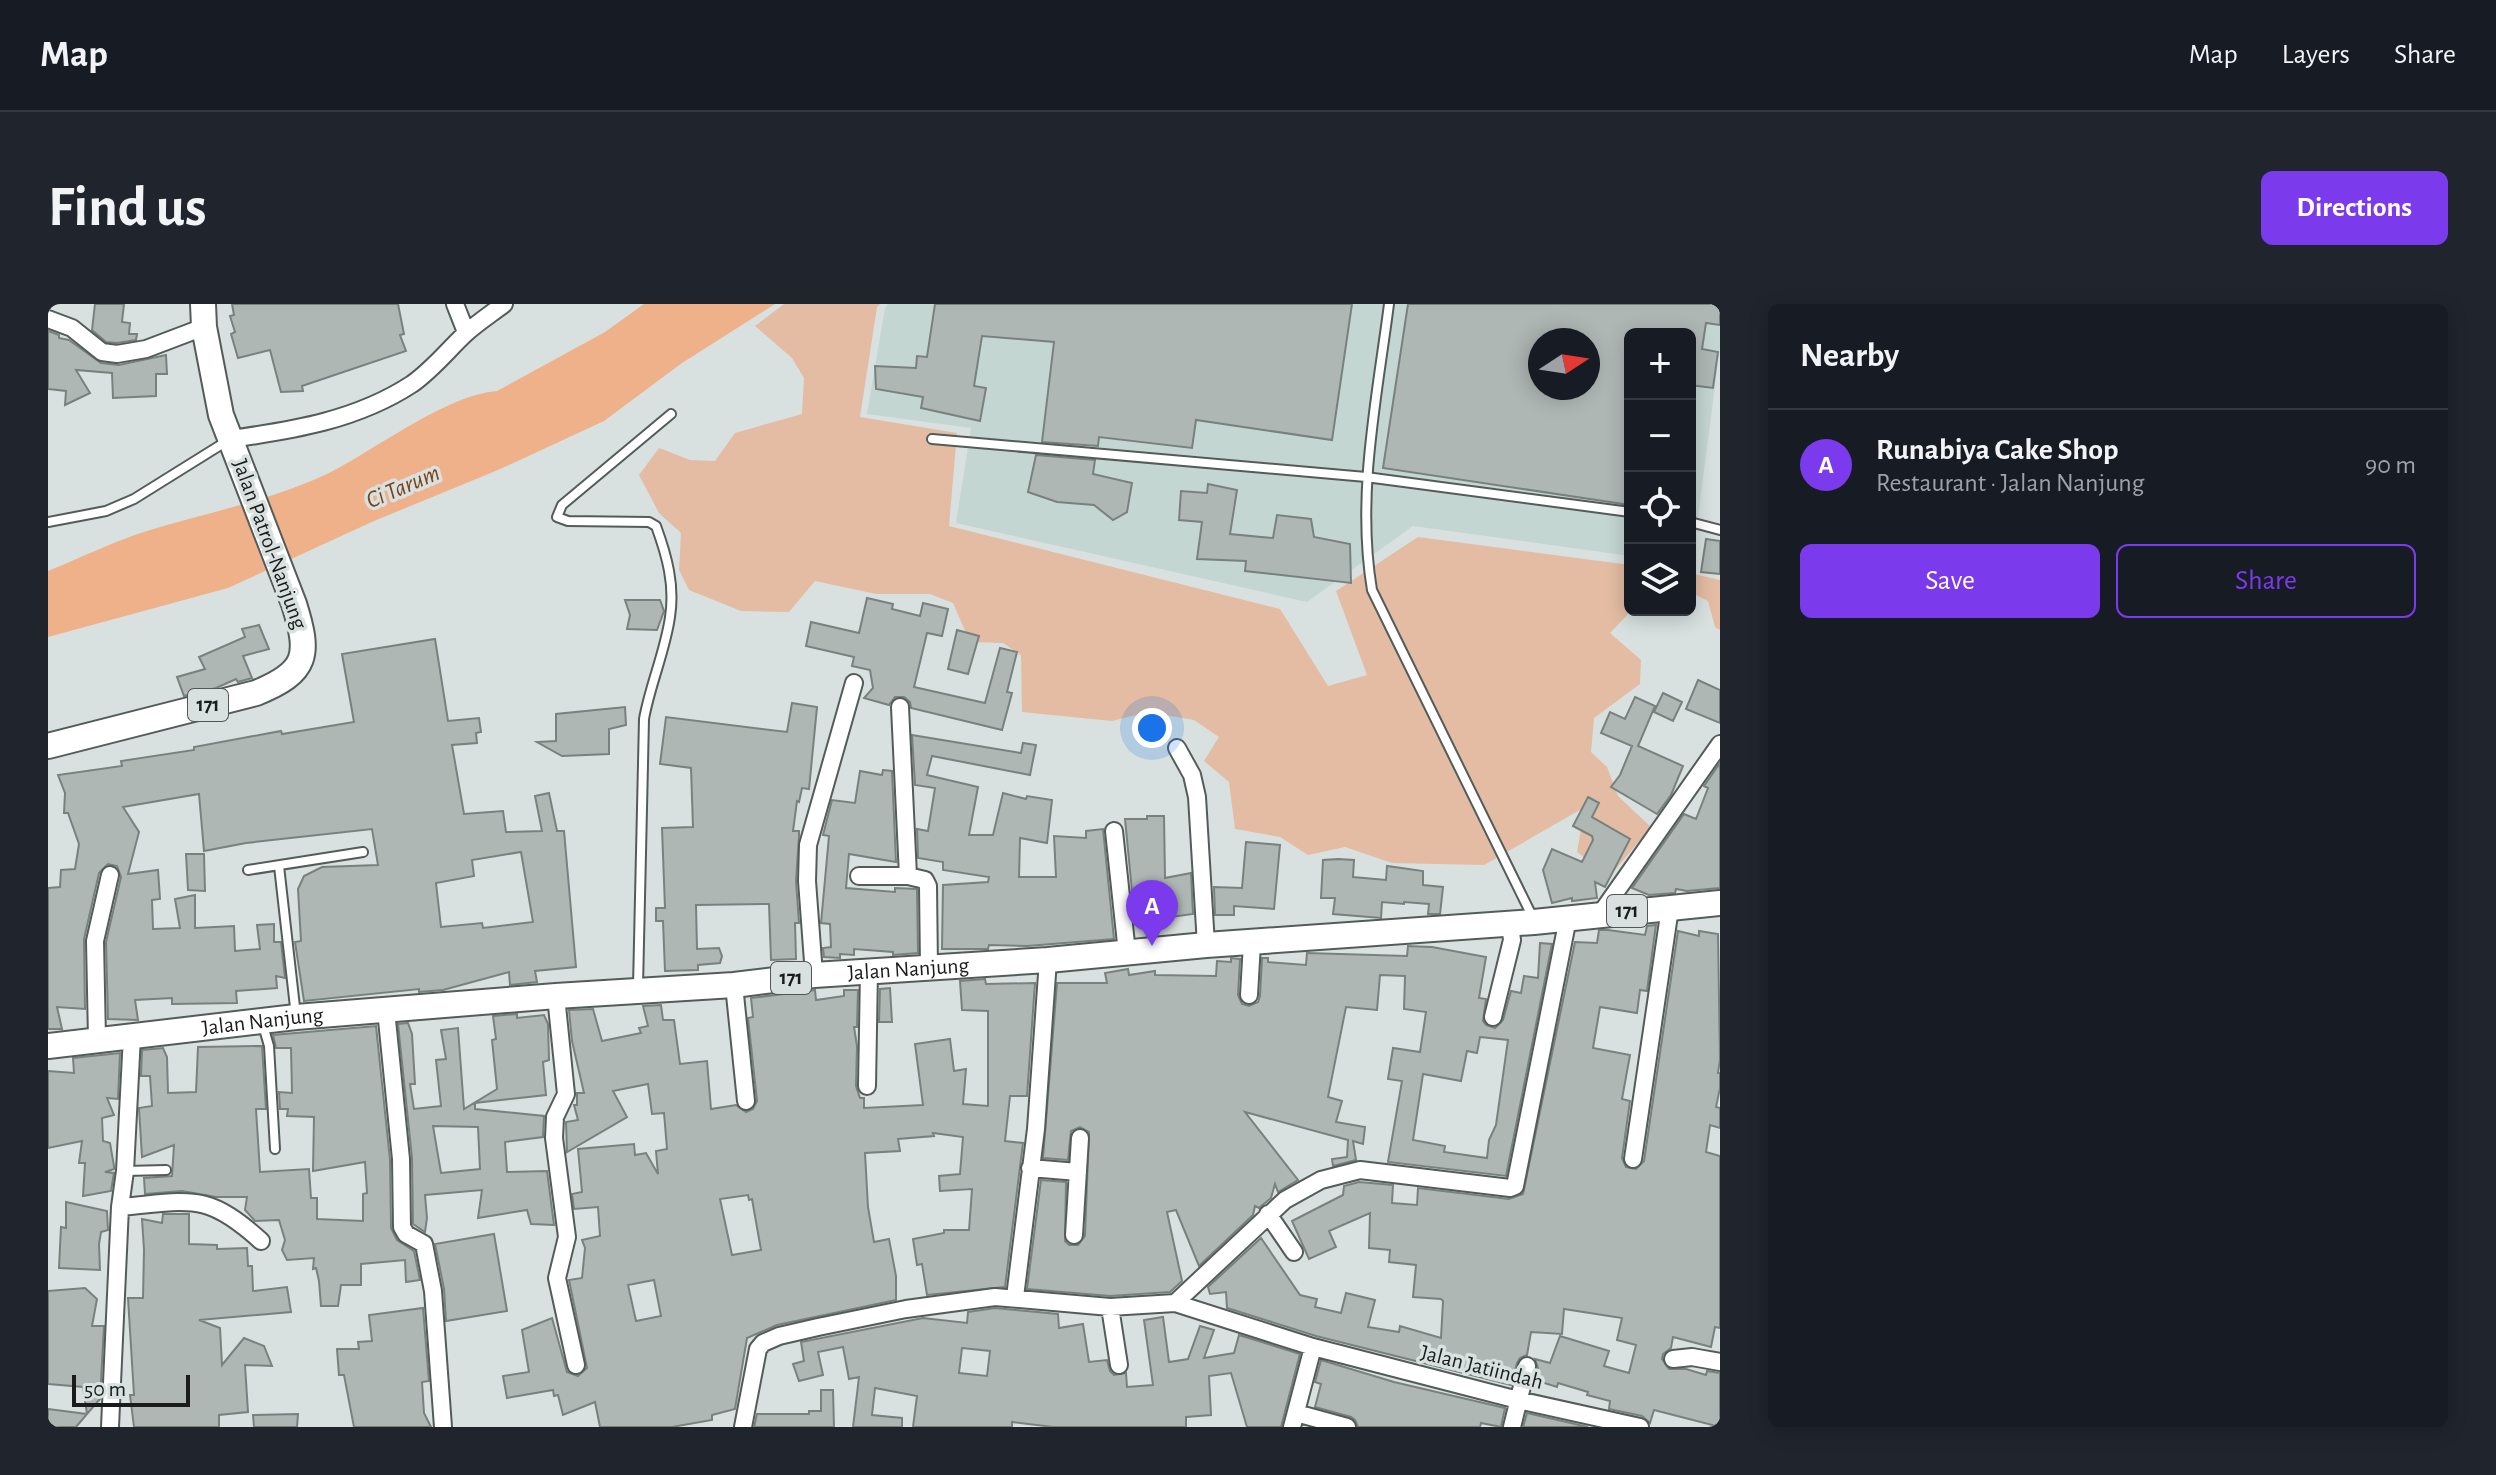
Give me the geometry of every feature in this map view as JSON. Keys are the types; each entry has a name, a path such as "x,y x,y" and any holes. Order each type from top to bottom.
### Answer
{"main road":[{"name":"Jalan Patrol-Nanjung","path":"48,746 256,693 282,683 293,674 301,660 304,636 294,604 221,415 204,316"},
{"name":"Jalan Nanjung","path":"48,1046 296,1017 1522,923 1720,903"}],"street":[{"path":"455,304 466,332"},
{"path":"234,444 331,421 389,397 432,368 466,332 504,304"},
{"path":"48,319 72,328 102,352 117,354 146,349 204,316"},
{"path":"814,975 807,881 808,845 854,683"},
{"path":"900,707 908,876"},
{"path":"1601,913 1720,744"},
{"path":"1177,748 1192,775 1197,797 1206,945"},
{"path":"1114,831 1127,953"},
{"path":"97,1039 95,941 110,875"},
{"path":"859,876 921,877 928,886 929,968"},
{"path":"1633,1159 1670,908"},
{"path":"743,1427 758,1349 768,1341 867,1316 995,1297 1110,1307 1175,1303 1285,1200 1321,1180 1360,1170 1510,1188 1515,1186 1568,918"},
{"path":"1493,1017 1512,940 1522,923"},
{"path":"1249,995 1252,943"},
{"path":"1015,1297 1036,1129 1048,960"},
{"path":"867,1086 869,971"},
{"path":"734,985 746,1101"},
{"path":"556,996 566,1079 563,1104 555,1117 554,1138 567,1237 557,1278 576,1365"},
{"path":"386,1010 401,1159 402,1227 406,1234 424,1244 433,1291 443,1427"},
{"path":"110,1427 132,1036"},
{"path":"1074,1235 1080,1138"},
{"path":"1030,1168 1078,1172"},
{"path":"120,1207 191,1201 211,1205 228,1213 261,1241"},
{"path":"1268,1214 1294,1252"},
{"name":"Jalan Jatiindah","path":"1175,1303 1313,1347 1518,1400 1640,1427"},
{"path":"1110,1307 1119,1365"},
{"path":"1313,1347 1294,1420 1347,1427"},
{"path":"1673,1359 1692,1357 1720,1362"},
{"path":"1512,1427 1527,1366"}],"lane":[{"path":"1389,304 1366,477 1366,549 1372,590 1522,923"},
{"path":"639,991 644,719 670,619 670,574 656,526 649,522 568,521 557,517 562,505 671,414"},
{"path":"932,439 1366,477 1624,511"},
{"path":"48,522 106,511 234,444"},
{"path":"1696,524 1720,530"},
{"path":"248,870 363,852"},
{"path":"279,866 296,1017"},
{"path":"262,1021 269,1046 275,1149"},
{"path":"125,1171 166,1170"}],"shaded area":[{"path":"784,304 880,304 877,307 860,417 957,433 949,526 1280,609 1328,686 1367,675 1336,591 1418,537 1624,564 1626,616 1610,633 1641,660 1640,684 1594,718 1591,752 1607,767 1618,796 1651,827 1610,876 1577,852 1585,807 1484,865 1392,863 1345,847 1308,855 1280,837 1235,829 1229,782 1204,761 1219,737 1194,720 1148,712 1112,721 1022,712 1021,655 1003,643 970,642 953,603 930,594 876,594 815,581 789,612 741,611 689,590 679,570 681,533 659,513 639,475 659,448 690,460 715,461 735,433 802,414 804,378 792,358 755,326"},
{"path":"888,304 1720,304 1720,347 1696,533 1696,328 1624,328 1624,555 1413,526 1307,602 956,523 971,428 867,414"},
{"path":"1696,574 1720,580 1720,630 1715,627 1708,601 1696,595"}],"water":[{"name":"Ci Tarum","path":"644,304 775,304 682,363 604,421 498,470 374,521 228,588 48,637 48,571 137,534 263,498 329,473 456,402 497,391 605,332"}],"building":[{"path":"95,304 124,304 122,322 130,323 129,334 137,334 136,340 106,342 92,330"},
{"path":"232,304 398,304 404,334 400,335 406,351 302,386 303,391 281,392 270,350 238,358 231,334 235,332 230,316 234,315"},
{"path":"935,304 1352,304 1332,440 1196,420 1192,448 1099,437 1098,446 1042,442 1054,342 982,336 974,386 986,388 980,421 921,408 923,397 876,389 875,366 916,368 917,356 927,357"},
{"path":"1408,304 1720,304 1720,325 1706,323 1702,349 1718,352 1713,388 1696,386 1696,328 1624,328 1624,504 1383,468"},
{"path":"48,331 69,340 101,363 119,365 166,355 167,374 156,374 156,396 113,398 112,373 76,370 90,393 65,405 66,391 48,389"},
{"path":"1036,455 1095,460 1093,474 1132,483 1127,512 1113,520 1094,505 1057,502 1028,492"},
{"path":"1208,484 1237,490 1230,534 1273,538 1277,515 1311,519 1314,537 1350,544 1351,583 1245,571 1246,561 1197,559 1202,522 1179,520 1181,491 1207,493"},
{"path":"1706,539 1720,541 1720,574 1701,572"},
{"path":"867,598 893,604 892,609 920,616 923,603 948,609 942,636 927,633 914,687 985,703 1000,648 1017,652 1007,692 1012,693 1002,730 911,708 904,697 895,697 889,705 864,698 873,688 870,670 852,666 854,657 806,646 811,622 859,633"},
{"path":"625,600 660,600 664,611 657,630 627,629 630,615"},
{"path":"259,625 269,649 243,656 252,678 238,682 236,679 184,696 177,677 205,669 199,657 245,637 242,629"},
{"path":"957,630 979,636 968,674 948,669"},
{"path":"435,639 448,721 479,718 481,732 476,733 477,743 452,745 464,814 503,811 506,832 542,831 535,796 549,793 557,831 564,831 576,967 535,971 537,982 510,985 509,972 443,990 419,992 419,989 304,1001 295,942 301,941 298,889 304,876 322,867 378,865 372,829 246,843 204,851 199,794 123,807 139,832 128,874 158,870 160,899 152,900 153,929 180,928 175,899 195,895 195,928 234,926 235,951 260,949 257,925 274,924 274,942 281,942 285,978 276,976 277,988 236,991 237,1003 172,1004 172,998 135,1000 138,1020 108,1019 106,942 121,877 117,866 108,864 99,873 84,939 85,1009 57,1007 62,1029 48,1029 48,888 60,887 61,870 75,869 79,844 68,813 64,813 65,793 58,775 122,766 121,761 194,750 194,747 281,731 282,734 354,722 342,654","holes":["521,852 533,922 483,928 482,923 441,927 436,883 474,876 472,860"]},
{"path":"1698,680 1720,690 1720,723 1686,709"},
{"path":"1663,693 1682,702 1673,721 1654,712"},
{"path":"1635,697 1655,706 1638,746 1683,766 1671,795 1657,814 1611,787 1620,775 1632,746 1601,733 1610,712 1625,719"},
{"path":"792,703 817,707 809,789 802,788 797,801 793,831 799,831 796,959 771,960 769,904 696,905 697,949 719,948 722,956 720,963 698,965 698,970 665,971 663,921 656,921 656,908 665,908 662,828 693,827 691,768 660,764 666,717 787,732"},
{"path":"625,707 626,725 609,729 609,754 562,756 537,742 556,741 556,714"},
{"path":"912,735 1021,753 1023,743 1036,745 1030,775 932,756 927,775 978,787 969,835 993,835 1003,793 1026,799 1027,796 1052,800 1047,843 1020,838 1019,877 1056,877 1054,836 1086,838 1086,831 1103,829 1114,939 1027,946 989,945 988,949 942,949 943,885 988,882 989,877 943,870 943,862 918,858 917,829 928,831 935,788 915,785"},
{"path":"1720,763 1720,888 1676,889 1675,893 1649,895 1632,888 1684,814 1696,819 1708,788 1704,786"},
{"path":"883,770 892,771 896,862 849,854 846,888 895,892 895,888 917,889 918,953 893,955 893,952 854,949 854,955 824,957 823,948 831,947 830,924 821,923 829,836 823,835 832,800 855,803 860,771 882,775"},
{"path":"1588,797 1599,803 1592,817 1630,839 1605,887 1595,882 1597,898 1572,901 1572,898 1552,903 1543,870 1552,849 1582,862 1592,836 1573,826"},
{"path":"1147,816 1164,816 1165,878 1191,873 1193,914 1135,922 1125,819 1147,819"},
{"path":"1246,842 1280,845 1274,909 1234,906 1234,915 1215,915 1214,887 1242,888"},
{"path":"186,854 204,854 205,891 188,890"},
{"path":"1323,860 1354,860 1353,877 1386,880 1387,866 1423,871 1423,885 1443,887 1440,914 1428,914 1429,904 1382,902 1381,918 1333,914 1335,898 1321,898"},
{"path":"1656,925 1647,991 1640,990 1637,1013 1600,1007 1593,1048 1630,1055 1622,1099 1630,1101 1622,1158 1626,1167 1636,1169 1644,1161 1678,931 1699,936 1699,931 1718,934 1720,1088 1716,1107 1720,1108 1720,1128 1710,1125 1706,1152 1720,1156 1720,1328 1715,1327 1711,1347 1673,1337 1671,1348 1662,1359 1669,1369 1686,1369 1706,1375 1707,1371 1720,1373 1720,1427 1654,1410 1650,1423 1642,1416 1609,1409 1610,1401 1587,1395 1588,1392 1535,1380 1538,1368 1535,1359 1550,1363 1560,1336 1609,1351 1604,1366 1629,1373 1636,1345 1617,1340 1622,1318 1564,1309 1562,1334 1531,1332 1527,1355 1517,1363 1511,1385 1316,1336 1227,1308 1226,1292 1210,1294 1208,1287 1261,1238 1300,1295 1317,1299 1315,1307 1341,1313 1346,1293 1375,1300 1368,1327 1399,1332 1400,1326 1441,1338 1443,1301 1413,1297 1416,1265 1389,1262 1390,1250 1369,1248 1370,1213 1329,1231 1336,1247 1309,1259 1292,1221 1343,1195 1344,1186 1359,1182 1393,1185 1392,1203 1417,1205 1418,1188 1509,1199 1523,1194 1575,942 1597,943 1599,930 1645,935 1647,926"},
{"path":"1540,943 1552,944 1506,1176 1388,1162 1402,1081 1388,1079 1393,1048 1420,1052 1426,1012 1404,1009 1405,976 1380,975 1377,1010 1346,1007 1328,1097 1342,1101 1336,1122 1365,1127 1363,1144 1353,1141 1356,1160 1333,1166 1332,1159 1347,1157 1348,1140 1245,1112 1298,1180 1278,1192 1275,1184 1271,1198 1259,1208 1255,1206 1253,1215 1199,1266 1176,1210 1167,1212 1182,1281 1170,1292 1110,1296 1027,1289 1041,1180 1066,1182 1065,1241 1069,1245 1078,1245 1085,1236 1089,1132 1080,1127 1071,1131 1068,1160 1043,1158 1057,983 1107,983 1105,973 1128,969 1129,975 1155,971 1155,975 1216,976 1217,961 1240,959 1238,995 1242,1004 1249,1006 1258,1002 1260,996 1262,958 1268,958 1268,962 1306,965 1307,953 1407,956 1408,946 1432,947 1486,957 1479,998 1486,999 1483,1021 1495,1028 1503,1020 1511,991 1521,993 1524,976 1538,978","holes":["1480,1037 1508,1040 1496,1125 1489,1140 1487,1158 1444,1152 1445,1146 1413,1140 1423,1074 1461,1081 1467,1051 1477,1053"]},
{"path":"985,979 986,984 1035,983 1027,1096 1010,1096 1005,1141 1023,1143 1005,1287 927,1295 922,1264 917,1265 913,1239 944,1233 944,1230 969,1230 972,1189 940,1191 939,1176 960,1174 963,1137 933,1133 934,1136 898,1139 900,1151 865,1153 868,1207 874,1242 889,1239 896,1276 896,1300 777,1325 747,1338 735,1409 712,1415 712,1420 672,1427 600,1427 595,1402 563,1415 558,1395 554,1396 553,1390 507,1398 503,1376 529,1372 522,1330 552,1318 567,1372 578,1376 587,1368 569,1280 582,1278 585,1248 582,1240 600,1236 598,1207 574,1209 572,1194 582,1192 578,1149 634,1144 635,1155 646,1153 658,1174 656,1151 667,1149 664,1113 652,1114 648,1084 613,1091 627,1117 567,1152 566,1122 578,1120 574,1105 577,1105 577,1093 584,1093 572,1041 569,1010 593,1009 602,1041 641,1033 639,1028 648,1026 643,1006 661,1005 663,1020 674,1020 680,1064 707,1061 711,1109 736,1105 746,1112 753,1109 757,1101 748,1018 753,1017 751,998 815,990 816,1000 844,996 844,990 858,990 857,1027 854,1027 856,1086 860,1098 864,1098 864,1108 923,1105 915,1044 950,1039 954,1071 966,1069 963,1104 988,1106 988,1011 962,1010 960,981","holes":["748,1195 749,1200 752,1199 761,1250 732,1255 720,1199","654,1280 661,1316 636,1321 628,1285"]},
{"path":"890,988 892,1022 879,1022 880,989"},
{"path":"517,1014 517,1018 544,1015 548,1024 549,1060 543,1062 546,1095 475,1103 475,1109 544,1116 543,1137 505,1142 507,1172 547,1171 554,1225 531,1224 527,1210 478,1218 482,1190 425,1195 425,1232 413,1224 412,1158 398,1024 408,1023 412,1034 415,1084 410,1084 414,1109 441,1106 436,1060 446,1059 441,1030 458,1028 464,1109 497,1089 493,1016","holes":["433,1126 478,1127 480,1169 441,1173"]},
{"path":"376,1026 390,1160 391,1228 397,1240 414,1251 420,1280 406,1282 405,1260 361,1264 361,1285 341,1285 338,1306 321,1306 319,1281 316,1268 313,1269 314,1258 287,1260 282,1250 285,1240 279,1220 255,1221 245,1210 247,1197 216,1197 182,1191 145,1194 144,1178 172,1176 174,1145 142,1157 139,1108 152,1106 150,1076 141,1076 142,1050 163,1048 167,1057 168,1093 196,1092 198,1047 262,1046 266,1109 256,1109 260,1172 309,1169 311,1198 317,1198 317,1219 363,1221 363,1194 367,1193 365,1162 313,1171 314,1117 287,1116 288,1109 280,1109 279,1092 292,1093 291,1048 276,1048 273,1035"},
{"path":"120,1053 118,1099 107,1098 114,1115 102,1118 103,1141 110,1143 114,1166 114,1169 105,1172 114,1173 111,1191 83,1196 85,1163 79,1163 82,1141 48,1148 48,1071 74,1073 73,1058"},
{"path":"66,1202 107,1211 108,1230 101,1232 99,1244 100,1270 59,1268 61,1227 66,1228"},
{"path":"163,1214 189,1214 189,1244 217,1245 217,1249 247,1248 248,1266 252,1266 253,1291 287,1287 291,1312 199,1320 220,1328 222,1365 244,1338 264,1346 272,1366 245,1365 248,1412 219,1415 219,1427 134,1427 130,1395 134,1395 128,1298 143,1298 142,1219 162,1223"},
{"path":"494,1234 507,1311 446,1321 444,1289 435,1244"},
{"path":"85,1288 97,1299 92,1326 104,1326 100,1399 87,1414 83,1387 48,1384 48,1291"},
{"path":"423,1308 429,1381 422,1382 424,1413 431,1427 354,1427 344,1375 339,1375 337,1349 359,1349 358,1342 372,1341 369,1315"},
{"path":"995,1308 1058,1314 1059,1328 1083,1324 1089,1362 1107,1360 1114,1375 1126,1373 1127,1387 1153,1385 1144,1320 1163,1317 1169,1362 1188,1359 1200,1326 1214,1330 1204,1358 1234,1353 1239,1335 1300,1354 1281,1427 1247,1427 1231,1373 1209,1376 1211,1415 1186,1417 1186,1427 1053,1427 1012,1422 1012,1427 913,1427 917,1396 875,1388 872,1415 902,1418 902,1427 853,1427 859,1377 849,1379 843,1347 818,1352 823,1375 799,1381 793,1364 804,1361 801,1342 923,1318 967,1323 968,1312","holes":["962,1348 990,1351 987,1376 959,1373"]},
{"path":"1321,1360 1394,1382 1505,1408 1501,1427 1481,1423 1480,1427 1358,1427 1351,1417 1315,1407 1321,1384 1315,1382"},
{"path":"821,1390 833,1390 834,1427 754,1427 757,1414 809,1414 809,1411 821,1411"},
{"path":"48,1409 87,1414 76,1427 48,1427"},
{"path":"1527,1413 1588,1427 1523,1427"},
{"path":"298,1414 297,1427 254,1427 253,1415"}],"place":[{"name":"Runabiya Cake Shop","path":"1152,946"}]}
